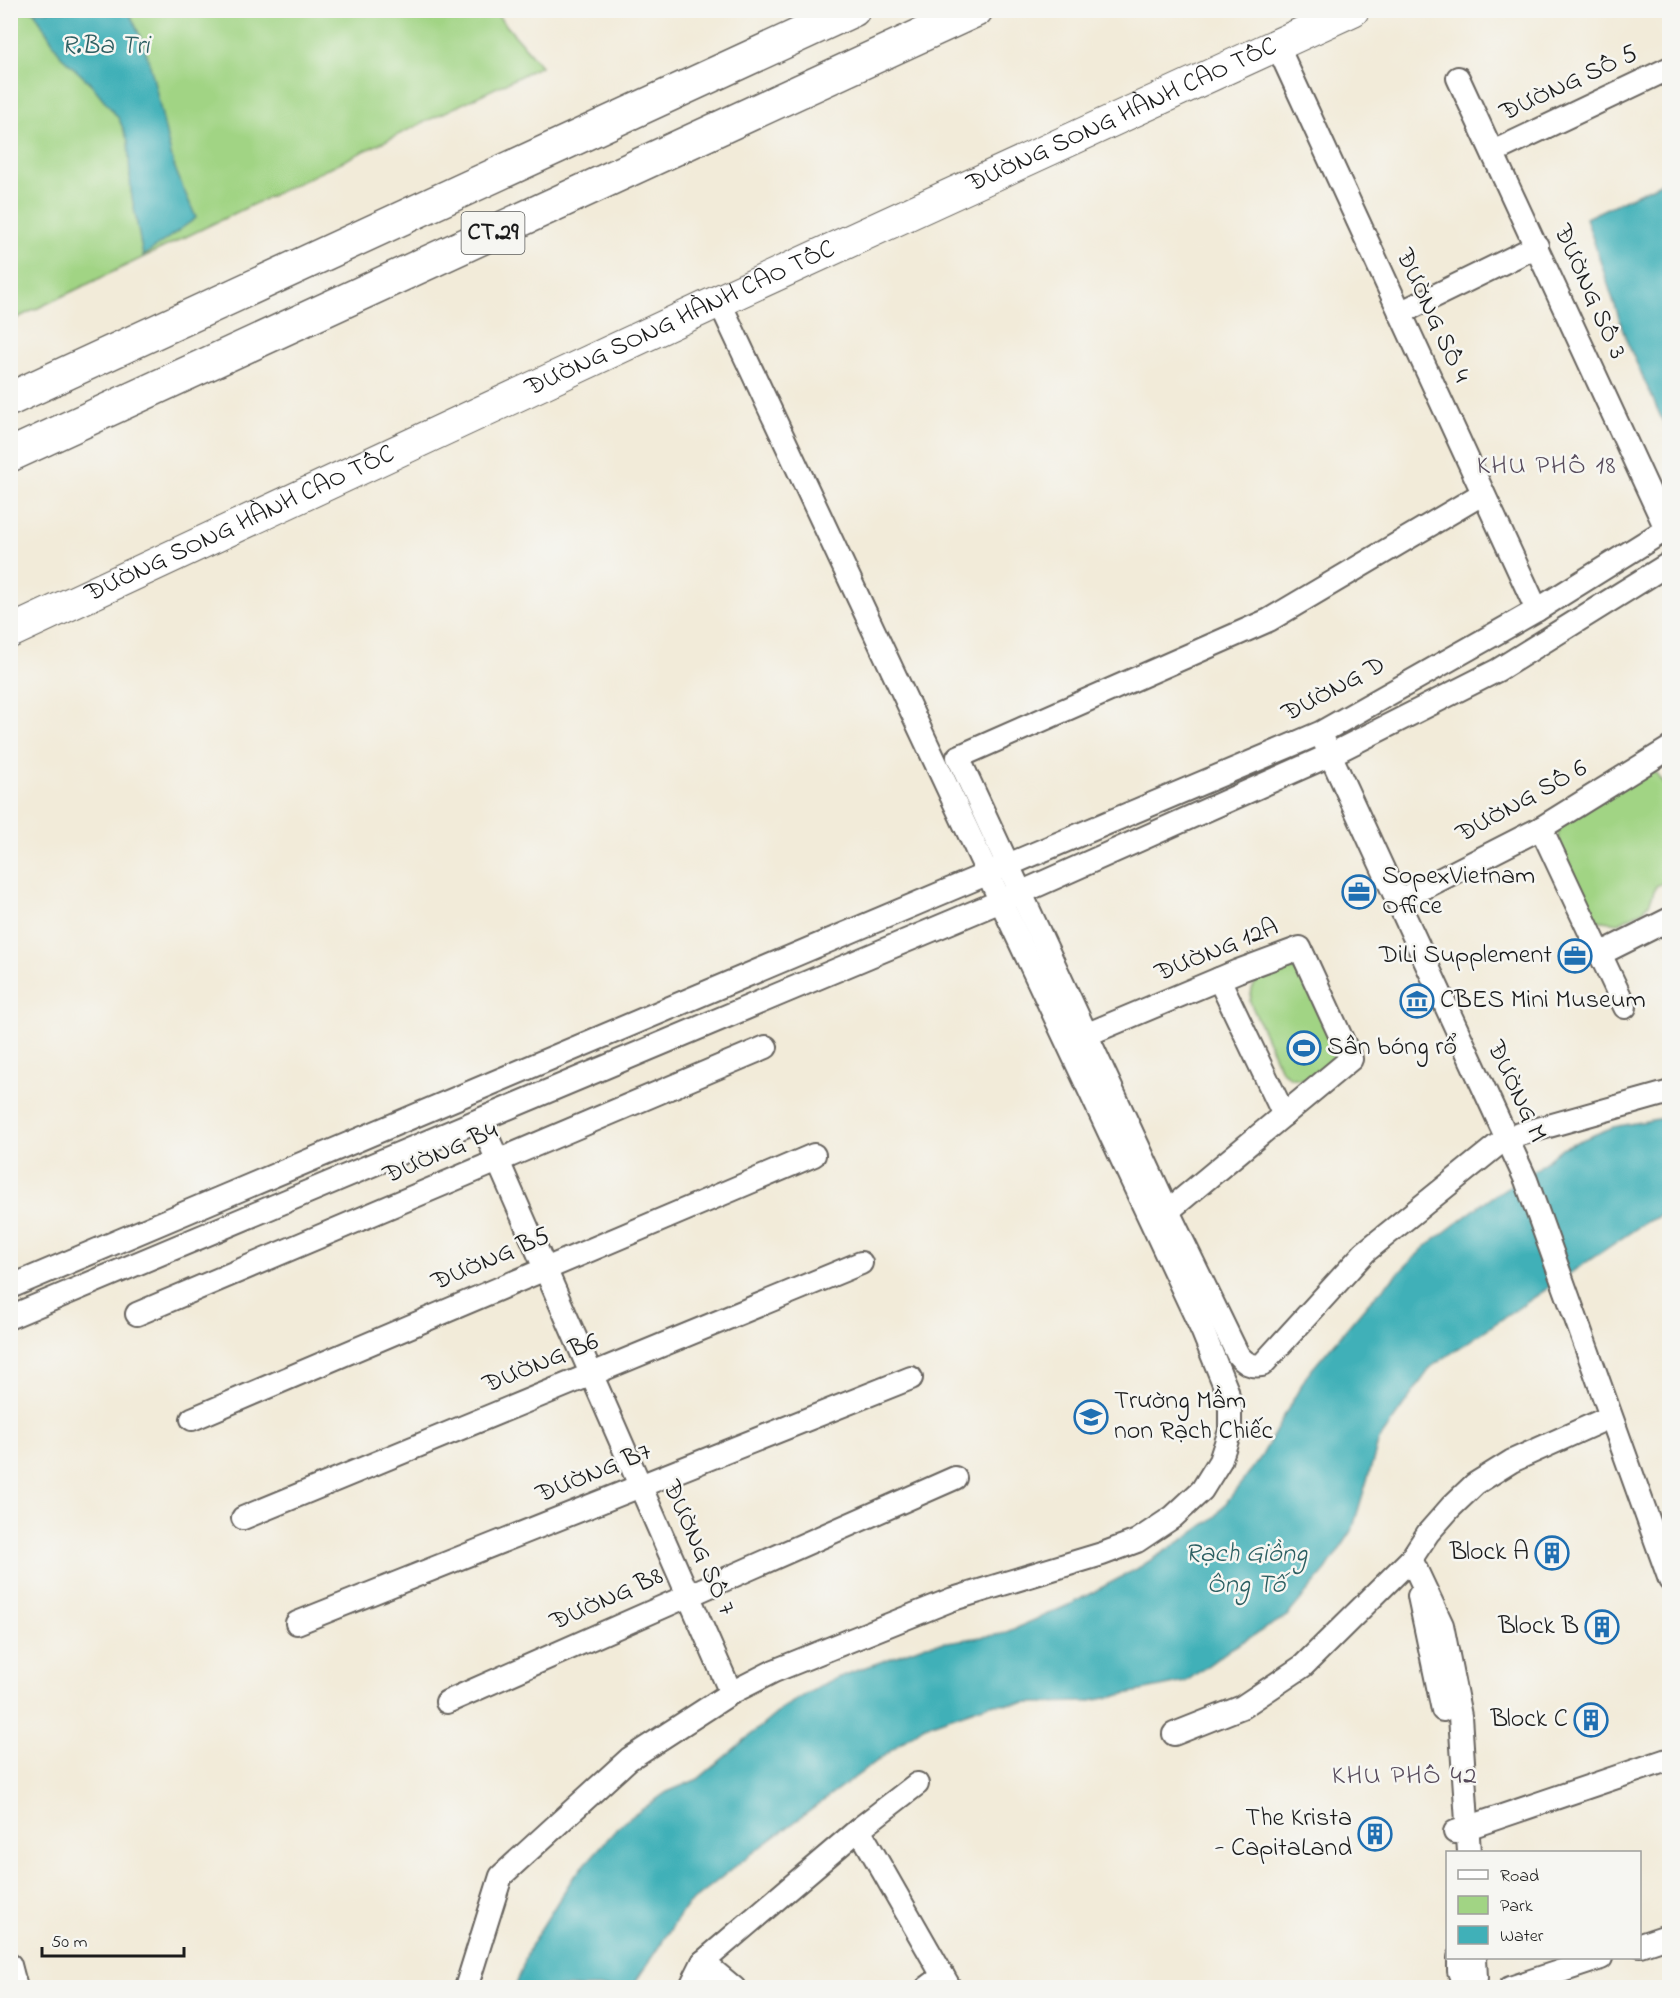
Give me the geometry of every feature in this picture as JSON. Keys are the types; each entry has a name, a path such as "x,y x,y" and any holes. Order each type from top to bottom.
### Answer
{"highway":[{"name":"CT.29","path":"10,399 854,10"},
{"name":"CT.29","path":"10,455 976,10"}],"main road":[{"name":"ĐƯỜNG SONG HÀNH CAO TỐC","path":"10,632 719,301 1353,10"}],"street":[{"name":"ĐƯỜNG SỐ 4","path":"1277,45 1537,610"},
{"name":"ĐƯỜNG SỐ 5","path":"1493,152 1670,68"},
{"name":"ĐƯỜNG SỐ 3","path":"1458,78 1668,531"},
{"path":"1400,313 1537,246"},
{"path":"466,1988 501,1876 629,1759 730,1693 774,1671 953,1599 1102,1554 1137,1541 1173,1517 1202,1490 1220,1461 1230,1431 1230,1406 1227,1391 1203,1332 1011,897 719,301"},
{"path":"998,870 958,757 1269,620 1482,494"},
{"name":"ĐƯỜNG D","path":"10,1287 1320,733 1537,610 1668,531"},
{"path":"10,1317 1011,897 1330,755 1498,670 1670,563"},
{"name":"ĐƯỜNG M","path":"1320,733 1526,1180 1670,1580"},
{"name":"ĐƯỜNG SỐ 6","path":"1398,901 1541,828 1665,759"},
{"path":"1541,828 1625,1007"},
{"path":"1011,897 1088,1034 1168,1211 1238,1355 1244,1362 1253,1366 1262,1365 1365,1252 1506,1138 1670,1092"},
{"path":"1600,954 1670,919"},
{"name":"ĐƯỜNG 12A","path":"1088,1034 1300,948 1351,1059 1168,1211"},
{"path":"1219,979 1284,1115"},
{"name":"ĐƯỜNG B4","path":"137,1314 766,1047"},
{"name":"ĐƯỜNG SỐ 7","path":"480,1120 730,1693"},
{"name":"ĐƯỜNG B5","path":"192,1419 814,1155"},
{"name":"ĐƯỜNG B6","path":"243,1518 861,1263"},
{"name":"ĐƯỜNG B7","path":"297,1623 911,1378"},
{"path":"1174,1734 1242,1707 1303,1666 1411,1559 1428,1533 1475,1484 1512,1461 1610,1417"},
{"name":"ĐƯỜNG B8","path":"447,1702 955,1478"},
{"path":"1411,1559 1442,1625 1452,1718 1460,1838 1468,1851"},
{"path":"1460,1838 1670,1759"},
{"path":"690,1988 703,1962 859,1829 917,1784"},
{"path":"859,1829 940,1984"},
{"path":"1641,1945 1670,1935"},
{"path":"1459,1959 1459,1971 1465,1988"},
{"path":"1473,1988 1476,1978 1474,1959"},
{"path":"1510,1988 1598,1959"},
{"path":"703,1962 734,1988"},
{"path":"10,1965 16,1988"}],"green space":[{"path":"11,11 494,11 541,66 11,321"},
{"path":"1648,771 1656,773 1669,790 1669,880 1656,886 1649,904 1642,911 1619,923 1594,920 1558,841 1558,831 1562,825"},
{"path":"1279,968 1291,968 1300,972 1340,1048 1338,1059 1312,1080 1291,1078 1281,1070 1250,1002 1252,989 1257,980 1266,973"}],"water":[{"name":"R.Ba Tri","path":"34,11 128,11 137,28 150,65 173,162 196,218 143,256 131,192 128,141 119,119 92,85 61,56"},
{"path":"1669,179 1669,435 1627,342 1586,218"},
{"name":"Rạch Giồng Ông Tố","path":"1669,1117 1669,1212 1646,1222 1431,1367 1379,1440 1352,1531 1326,1570 1287,1616 1232,1648 1185,1682 1086,1702 989,1704 923,1727 742,1861 686,1906 632,1987 515,1988 530,1946 572,1879 621,1824 667,1792 698,1779 784,1707 829,1681 926,1645 1002,1634 1071,1604 1140,1567 1184,1539 1216,1516 1261,1457 1307,1375 1369,1302 1425,1247 1487,1200 1538,1168 1562,1148 1613,1127"}],"place":[{"name":"SopexVietnam Office","path":"1359,892"},
{"name":"DiLi Supplement","path":"1575,956"},
{"name":"CBES Mini Museum","path":"1417,1001"},
{"name":"Sân bóng rổ","path":"1304,1048"},
{"name":"Trường Mầm non Rạch Chiếc","path":"1091,1417"},
{"name":"Block A","path":"1552,1553"},
{"name":"Block B","path":"1602,1627"},
{"name":"Block C","path":"1591,1720"},
{"name":"The Krista - CapitaLand","path":"1375,1834"}],"district":[{"name":"KHU PHỐ 18","path":"1547,466"},
{"name":"KHU PHỐ 42","path":"1405,1776"}]}
